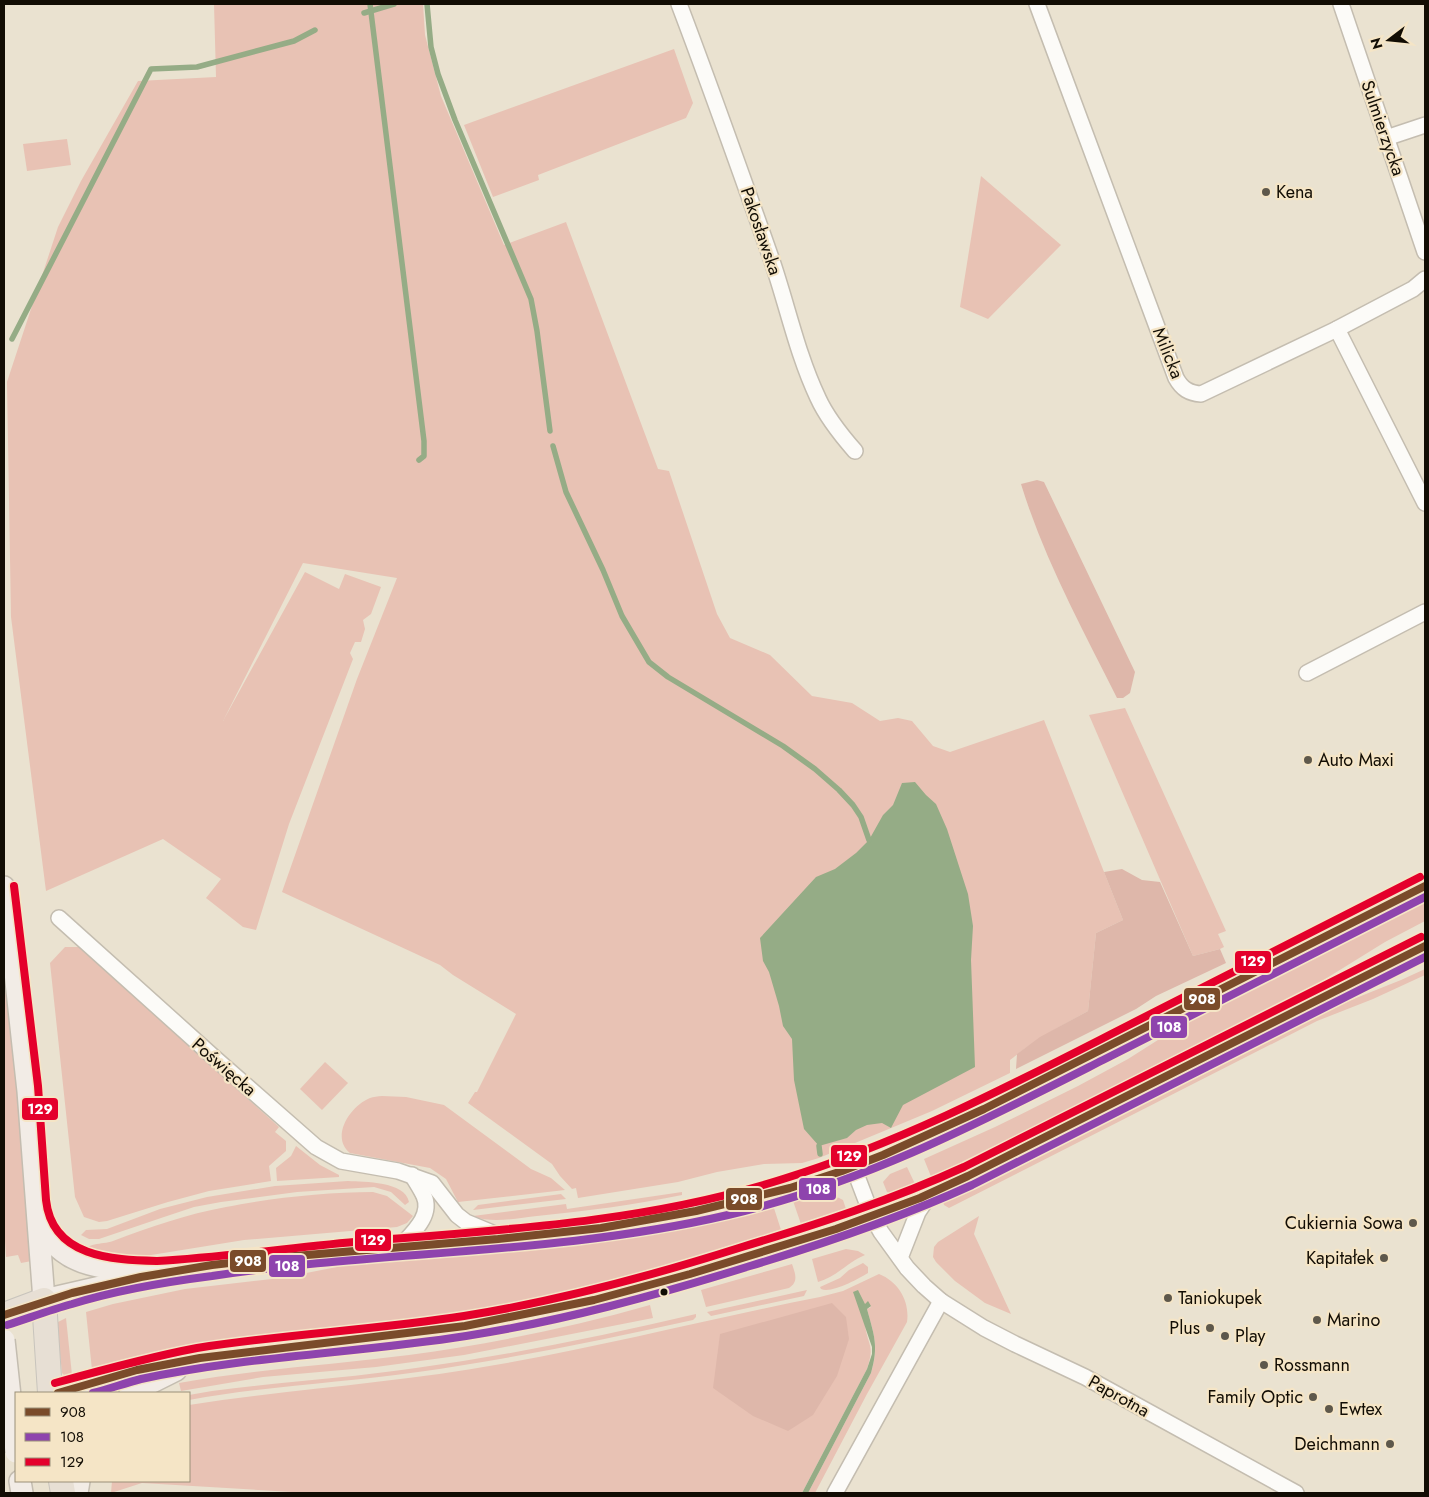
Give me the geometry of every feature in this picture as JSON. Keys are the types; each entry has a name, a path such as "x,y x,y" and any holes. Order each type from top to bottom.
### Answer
{"main road":[{"path":"37,1212 49,1237 76,1260 112,1270 174,1270 616,1226 695,1212 783,1189 853,1166 915,1141 984,1109 1425,886"},
{"path":"4,887 28,1091 50,1392"},
{"path":"61,1392 137,1370 200,1358 465,1326 575,1304 690,1274 790,1244 872,1216 986,1167 1425,946"},
{"path":"4,1315 44,1300 174,1270"},
{"path":"4,1340 15,1443"},
{"path":"132,1392 200,1358"}],"street":[{"name":"Pakosławska","path":"679,4 727,132 812,383 827,415 855,452"},
{"name":"Milicka","path":"1037,4 1180,385 1188,392 1202,394 1337,329"},
{"name":"Sulmierzycka","path":"1341,4 1425,252"},
{"path":"1386,138 1425,125"},
{"path":"1425,279 1413,289 1337,329 1425,503"},
{"path":"1308,673 1425,612"},
{"name":"Poświęcka","path":"59,918 316,1147 341,1162 412,1175 432,1183 466,1222 506,1238"},
{"name":"Paprotna","path":"853,1166 872,1216 881,1232 924,1286 941,1301 984,1328 1090,1380 1296,1493"},
{"path":"400,1248 419,1224 427,1210 424,1196 412,1175"},
{"path":"900,1258 918,1212 931,1192"},
{"path":"836,1493 941,1301"}],"shaded area":[{"path":"214,4 423,4 425,35 441,96 504,245 566,222 658,469 669,471 717,614 730,638 770,655 812,696 852,703 880,721 898,718 912,721 933,746 950,752 1044,720 1123,920 1096,933 1088,1011 1038,1040 1010,1060 1010,1073 932,1111 819,1158 802,1163 764,1164 717,1172 678,1182 578,1198 576,1188 572,1189 552,1164 468,1103 475,1092 477,1092 516,1014 440,965 282,892 357,679 397,578 303,563 223,721 305,572 339,589 345,574 381,587 371,614 363,620 365,629 361,642 355,642 350,653 353,659 289,824 256,930 243,927 206,898 221,879 163,839 46,891 11,617 7,382 58,227 81,181 138,81 216,77"},
{"path":"674,49 693,103 686,118 538,175 539,180 493,197 464,125"},
{"path":"67,139 71,165 27,171 23,144"},
{"path":"981,176 1061,245 988,319 960,307"},
{"path":"1037,480 1044,482 1135,672 1130,693 1123,698 1117,698 1064,593 1030,512 1021,484"},
{"path":"1125,708 1226,931 1218,934 1224,947 1220,949 1193,956 1089,715"},
{"path":"915,782 936,804 947,829 968,894 973,926 971,960 975,1067 903,1105 891,1128 882,1123 867,1125 856,1130 847,1138 819,1146 804,1129 794,1080 792,1039 783,1026 769,972 763,961 760,938 816,877 835,869 869,840 883,815 893,805 902,783"},
{"path":"1122,869 1142,880 1160,882 1193,956 1220,949 1226,963 1156,996 1136,1009 1016,1069 1017,1054 1040,1037 1088,1011 1096,933 1123,920 1104,872"},
{"path":"1425,900 1425,921 1385,942 1293,999 955,1170 932,1179 924,1159 1078,1086 1128,1059 1191,1019"},
{"path":"4,942 37,1260 21,1263 18,1255 6,1257 4,1225"},
{"path":"65,947 80,947 279,1127 275,1132 286,1141 286,1151 269,1166 271,1181 209,1191 107,1221 99,1222 84,1217 75,1197 50,963"},
{"path":"1425,969 1425,975 1373,999 1317,1021 949,1208 944,1205 943,1202 1306,1018"},
{"path":"325,1062 348,1083 322,1110 300,1089"},
{"path":"382,1096 406,1097 444,1105 531,1169 551,1178 565,1190 458,1202 446,1179 430,1168 350,1153 344,1146 342,1139 345,1122 363,1102 370,1098"},
{"path":"296,1146 320,1165 339,1175 339,1177 277,1181 276,1168 291,1156"},
{"path":"907,1167 916,1186 894,1194 887,1192 883,1182 890,1174"},
{"path":"348,1181 392,1186 406,1195 409,1202 405,1205 391,1192 374,1187 297,1192 194,1207 99,1239 89,1239 81,1235 86,1230 107,1229 160,1209 207,1197 275,1186"},
{"path":"373,1192 387,1196 413,1216 407,1223 397,1227 244,1240 114,1261 80,1254 86,1247 113,1241 169,1221 211,1210 299,1196"},
{"path":"682,1192 682,1195 592,1210 496,1220 473,1216 566,1204 567,1209"},
{"path":"561,1194 566,1199 473,1210 478,1205"},
{"path":"831,1194 843,1200 846,1209 840,1215 802,1227 792,1198"},
{"path":"773,1205 782,1233 636,1276 545,1298 434,1319 184,1348 92,1370 86,1312 113,1304 185,1289 281,1278 357,1263 568,1243 638,1234 709,1221"},
{"path":"979,1216 974,1234 1011,1314 985,1303 955,1281 933,1257 934,1247 938,1242"},
{"path":"846,1249 858,1251 865,1255 831,1277 818,1282 812,1259"},
{"path":"863,1263 868,1267 868,1273 838,1288 821,1289 820,1287 840,1278 849,1270"},
{"path":"792,1264 795,1280 789,1288 706,1307 701,1290"},
{"path":"879,1274 892,1282 902,1294 907,1307 907,1322 815,1493 808,1493 871,1373 875,1348 867,1309 871,1307 867,1304 865,1305 865,1323 871,1350 867,1369 802,1493 309,1493 142,1483 111,1493 112,1482 190,1482 190,1405 462,1371 541,1357 843,1291"},
{"path":"807,1290 804,1296 711,1316 707,1312"},
{"path":"858,1290 865,1304 868,1301 871,1306 867,1309 873,1334 875,1355 871,1373 808,1493 802,1493 867,1369 872,1354 872,1347 853,1292"},
{"path":"832,1303 846,1317 849,1339 837,1376 813,1415 788,1431 753,1416 713,1388 720,1334"},
{"path":"650,1305 653,1318 464,1355 376,1367 263,1377 181,1391 179,1383 236,1374 409,1355 470,1346 530,1335"},
{"path":"696,1314 693,1320 487,1361 389,1376 246,1391 190,1400 190,1395 212,1391 451,1363 591,1337"},
{"path":"66,1318 72,1375 64,1375 62,1373 57,1325 58,1322"}],"waterway":[{"path":"370,4 424,441 424,456 419,460"},
{"path":"364,13 394,4"},
{"path":"427,4 431,47 438,74 455,120 531,299 550,431"},
{"path":"12,339 151,69 197,67 294,41 315,30"},
{"path":"553,446 566,492 603,570 622,616 649,662 668,677 783,746 815,769 853,805 861,817 869,840"},
{"path":"819,1146 820,1154"}],"transit line":[{"name":"129","path":"14,886 38,1086 46,1200 51,1219 60,1233 72,1244 87,1252 122,1259 157,1261 576,1222 680,1205 732,1194 783,1179 872,1148 958,1110 1043,1069 1420,877"},
{"name":"908","path":"4,1315 72,1293 141,1277 212,1265 601,1228 696,1211 790,1188 883,1155 984,1109 1425,886"},
{"name":"108","path":"7,1325 89,1299 177,1281 341,1261 599,1238 664,1228 728,1215 778,1202 874,1169 966,1128 1425,897"},
{"name":"129","path":"55,1383 197,1348 431,1321 534,1303 639,1278 799,1229 882,1201 964,1167 1421,937"},
{"name":"908","path":"61,1392 137,1370 200,1358 465,1326 594,1300 690,1274 836,1229 920,1198 968,1176 1425,946"},
{"name":"108","path":"96,1392 141,1379 181,1371 425,1342 538,1323 645,1297 807,1248 890,1219 972,1185 1425,957"}],"place":[{"name":"Kena","path":"1266,192"},
{"name":"Auto Maxi","path":"1308,760"},
{"name":"Cukiernia Sowa","path":"1413,1223"},
{"name":"Kapitałek","path":"1384,1258"},
{"name":"Taniokupek","path":"1168,1298"},
{"name":"Marino","path":"1317,1320"},
{"name":"Plus","path":"1210,1328"},
{"name":"Play","path":"1225,1336"},
{"name":"Rossmann","path":"1264,1365"},
{"name":"Family Optic","path":"1313,1397"},
{"name":"Ewtex","path":"1329,1409"},
{"name":"Deichmann","path":"1390,1444"}]}
